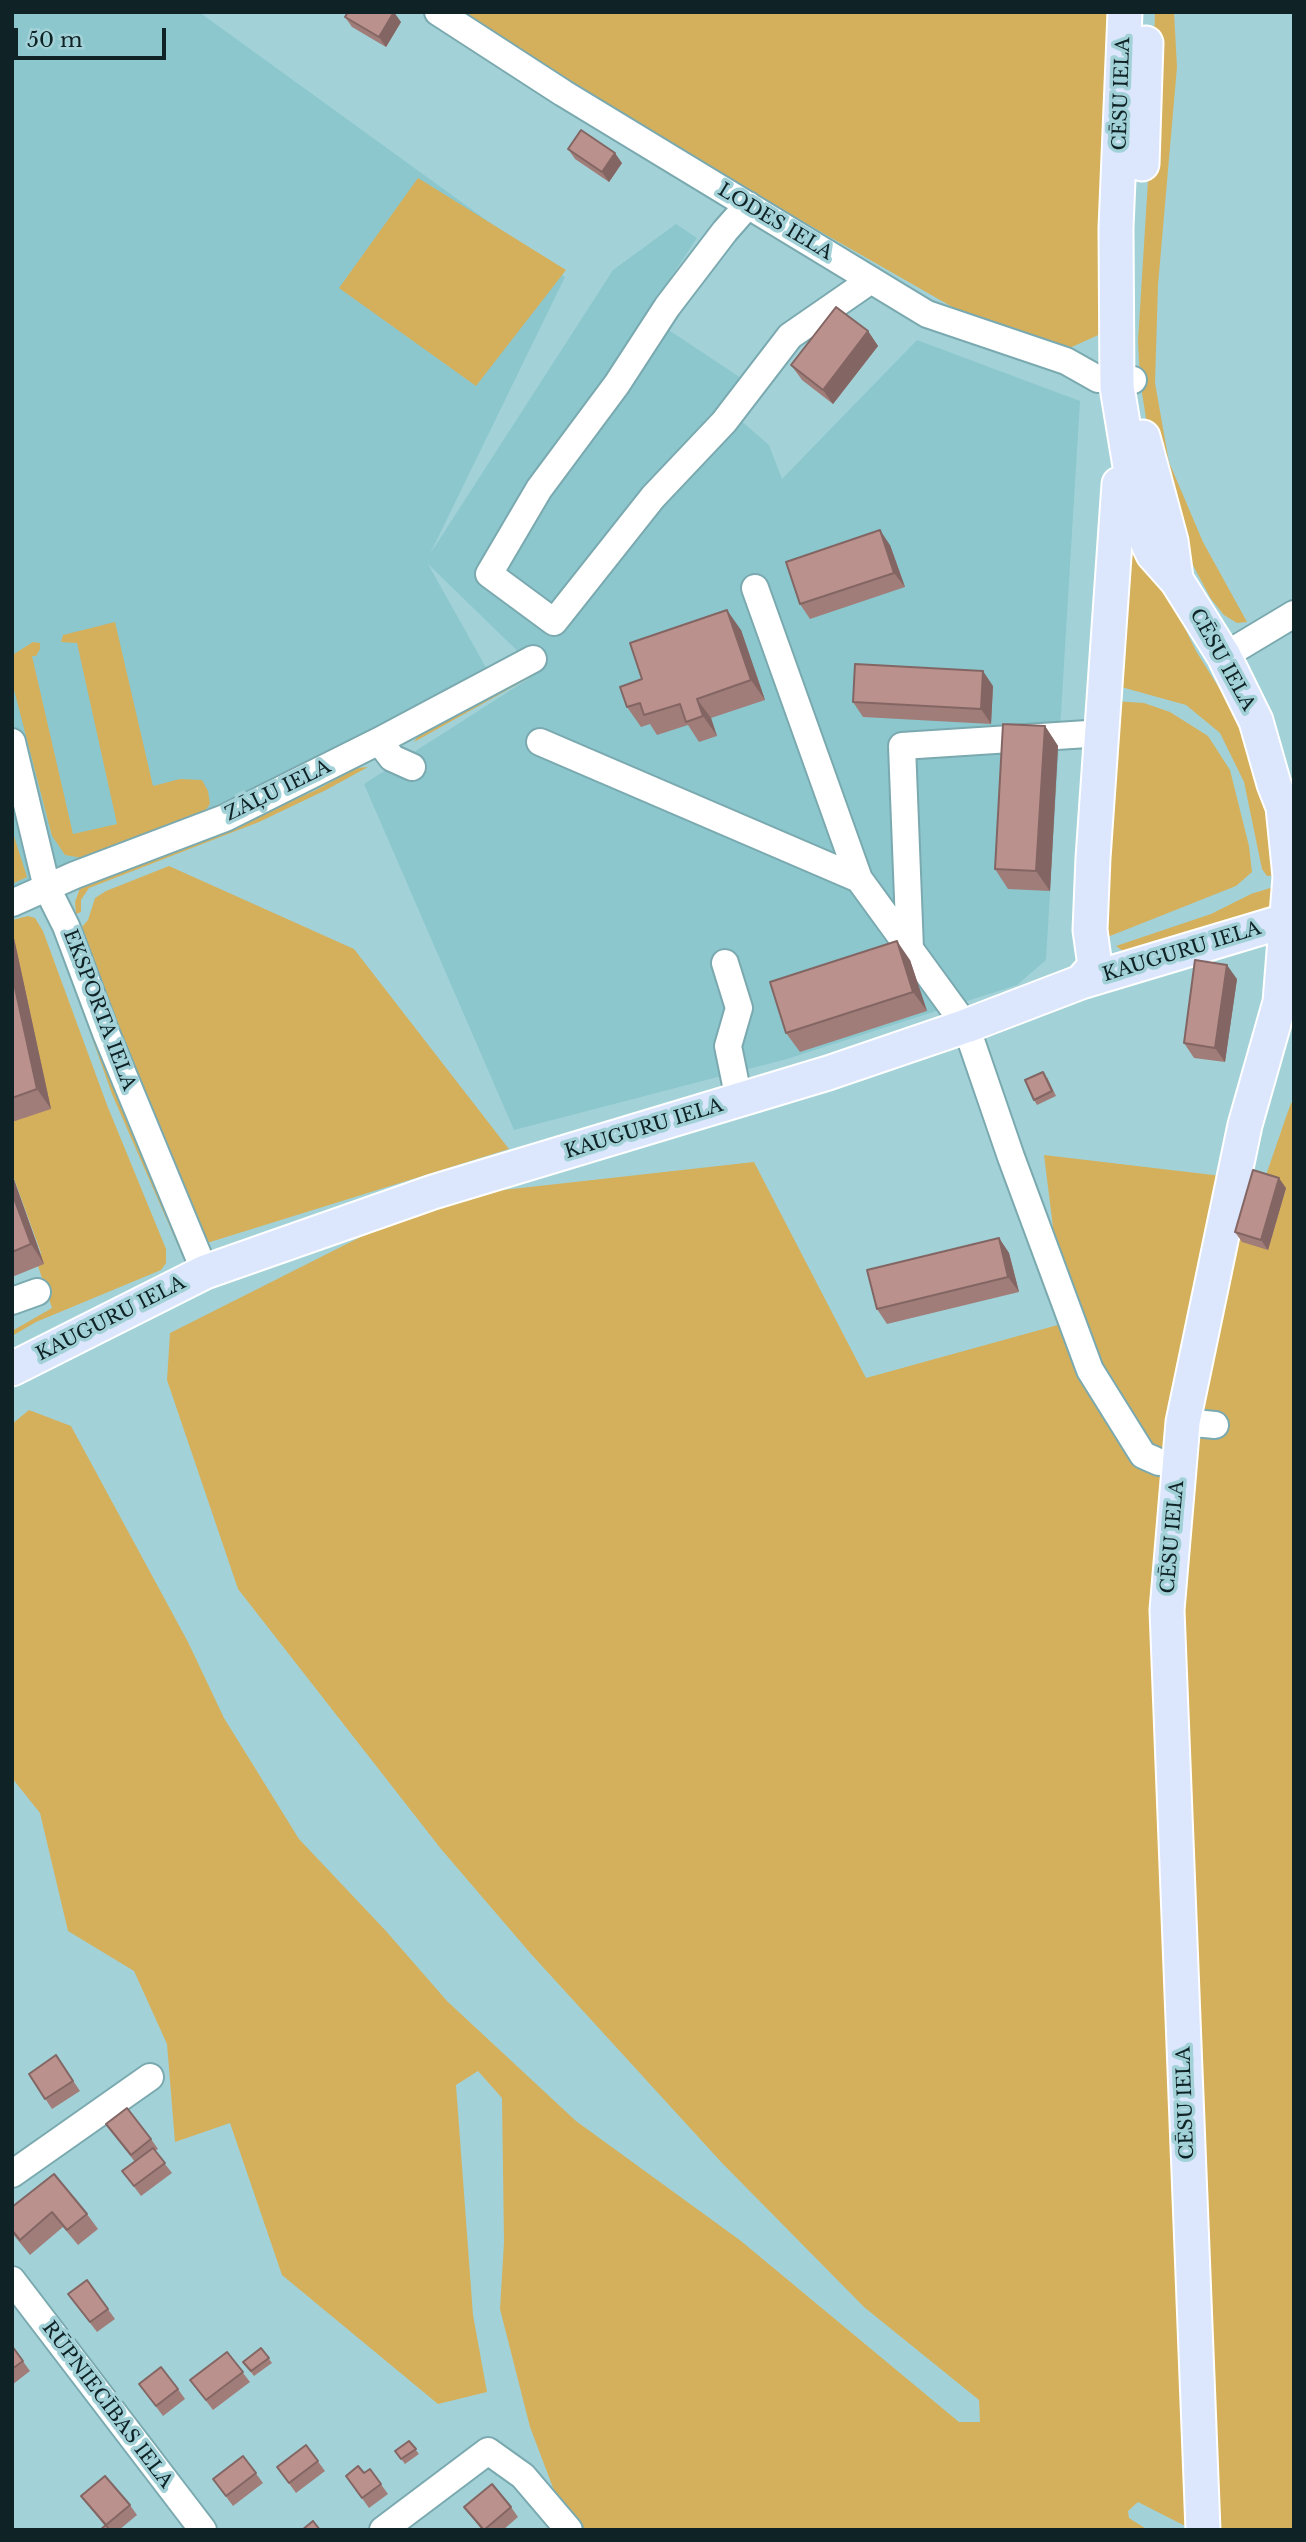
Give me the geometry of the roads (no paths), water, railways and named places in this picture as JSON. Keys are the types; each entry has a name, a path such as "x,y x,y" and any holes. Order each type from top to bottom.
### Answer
{"main road":[{"name":"CĒSU IELA","path":"1125,12 1116,228 1125,380 1123,425 1140,527 1153,554 1177,581 1224,656 1256,721 1283,807 1290,877 1289,962 1245,1125 1199,1423 1180,1465 1167,1610 1203,2530"},
{"name":"CĒSU IELA","path":"1146,12 1146,106 1131,351 1125,380 1171,541 1177,581"},
{"path":"1081,982 1095,966 1090,930 1123,425"},
{"name":"KAUGURU IELA","path":"12,1369 205,1272 433,1192 739,1100 966,1026 1081,982 1288,920"}],"street":[{"name":"LODES IELA","path":"438,12 563,93 927,314 1066,361 1094,378 1125,380"},
{"path":"748,205 667,307 617,384 540,489 489,575 554,622 653,497 724,422 790,336 871,280"},
{"path":"755,589 859,879 966,1026 1090,1370 1143,1455 1159,1462 1180,1465"},
{"path":"1224,656 1294,614"},
{"name":"ZĀĻU IELA","path":"12,903 225,817 379,741 533,659"},
{"path":"909,949 902,746 1103,733"},
{"path":"379,741 392,758 412,767"},
{"path":"540,742 859,879"},
{"name":"EKSPORTA IELA","path":"14,758 47,888 66,926 106,1033 205,1272"},
{"path":"725,963 739,1007 728,1046 739,1100"},
{"path":"12,1301 37,1292"},
{"path":"12,2174 149,2077"},
{"name":"RŪPNIECĪBAS IELA","path":"12,2280 203,2530"},
{"path":"383,2530 488,2451 523,2476 569,2530"}]}
